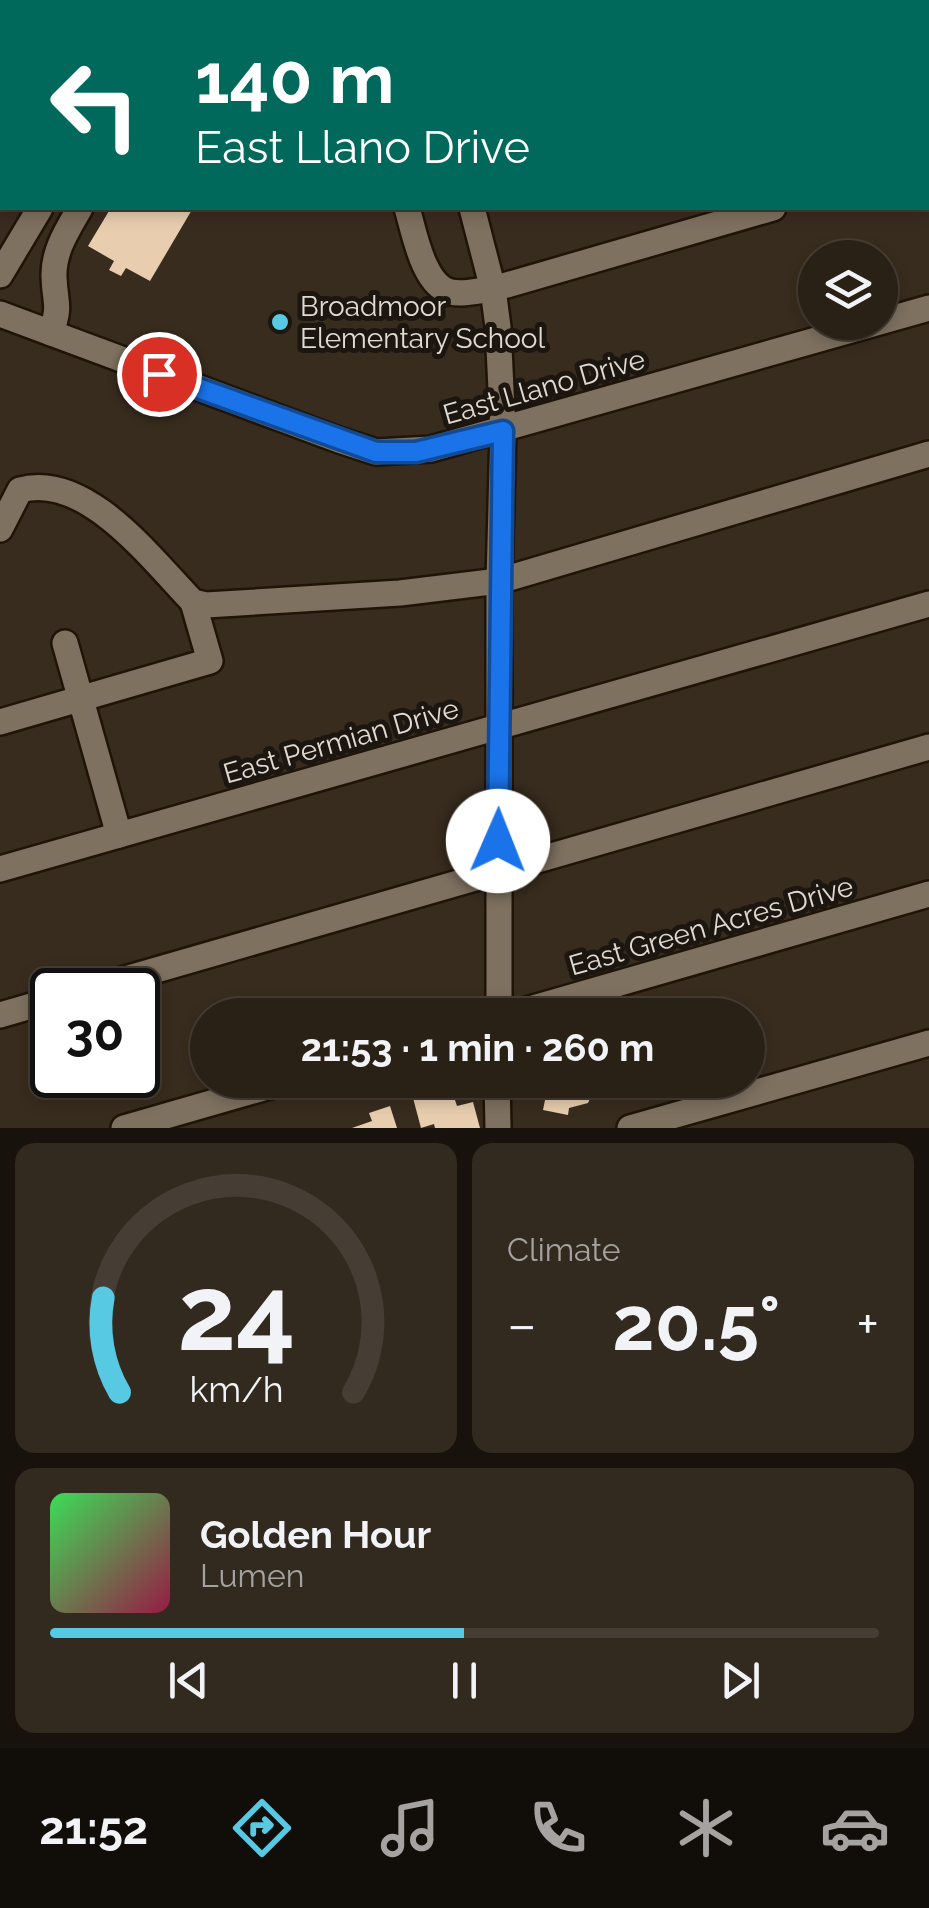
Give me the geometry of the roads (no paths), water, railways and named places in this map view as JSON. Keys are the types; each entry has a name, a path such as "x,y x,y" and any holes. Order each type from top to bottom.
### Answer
{"street":[{"path":"0,276 39,210"},
{"path":"50,333 60,308 54,276 56,259 79,210"},
{"path":"408,210 423,265 440,286 454,293 492,290 765,210"},
{"path":"472,210 498,327 503,431 499,998"},
{"name":"East Llano Drive","path":"0,314 376,452 416,452 503,431 929,308"},
{"path":"193,602 206,605 400,593 499,582 929,454"},
{"path":"0,529 20,490 36,486 76,496 97,508 193,602 210,660 0,722"},
{"name":"East Permian Drive","path":"0,868 929,604"},
{"path":"64,643 119,835"},
{"path":"160,969 929,747"},
{"name":"East Green Acres Drive","path":"568,998 929,894"},
{"path":"0,1015 30,1006"},
{"path":"630,1128 929,1043"},
{"path":"124,1128 228,1098"},
{"path":"498,1098 498,1128"}],"place":[{"name":"Broadmoor Elementary School","path":"280,322"}]}
